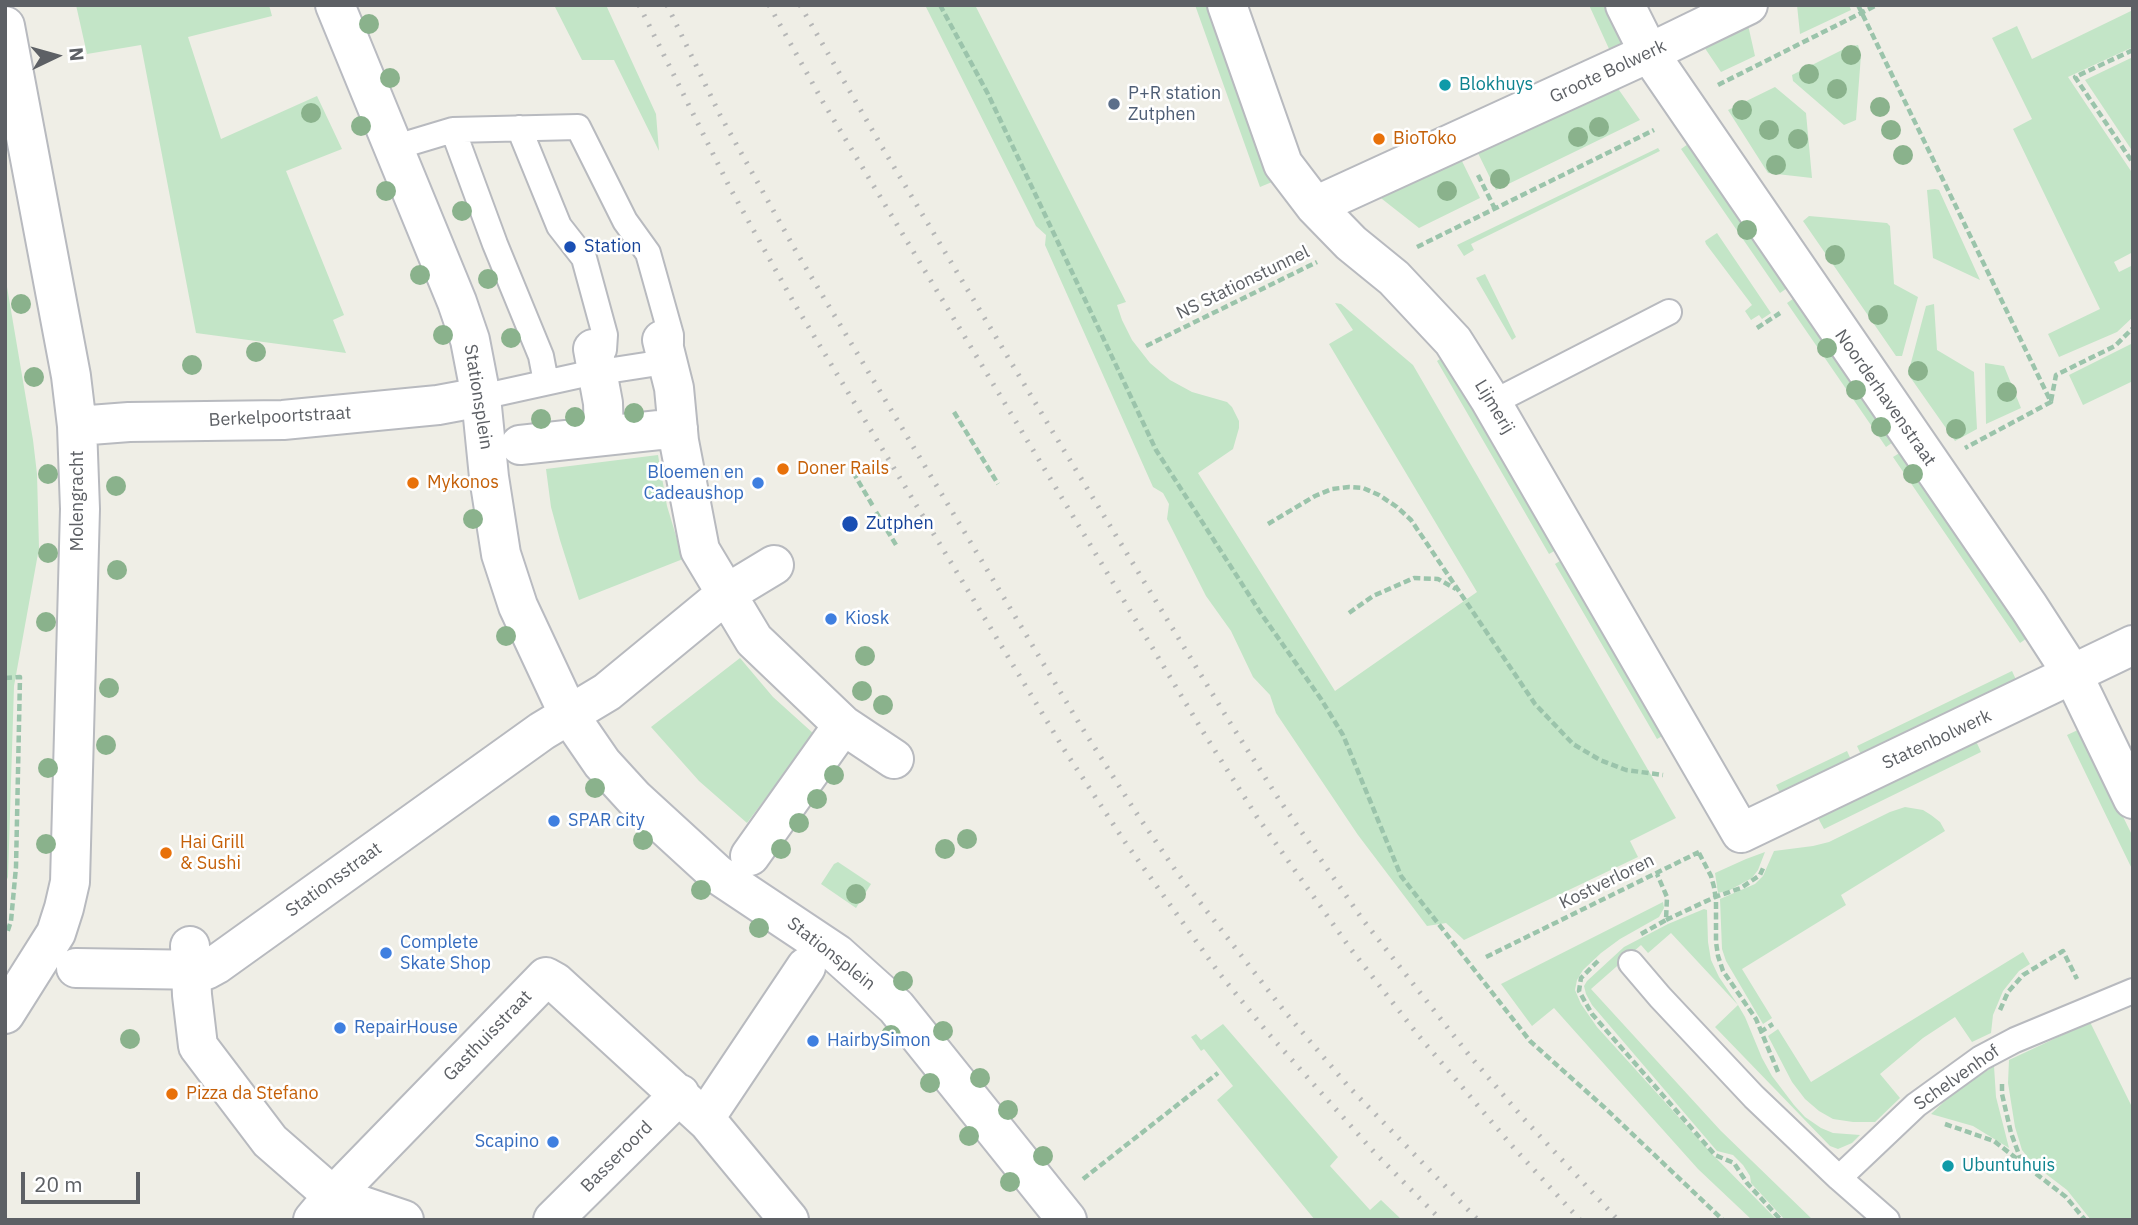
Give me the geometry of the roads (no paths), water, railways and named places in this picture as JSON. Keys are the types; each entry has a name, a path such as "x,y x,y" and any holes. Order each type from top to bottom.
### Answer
{"street":[{"name":"Stationsplein","path":"335,5 457,302 470,340 481,397 489,477 501,554 518,606 569,715 602,763 634,798 717,873 837,954 896,1007 1066,1209"},
{"name":"Lijmerij","path":"1227,5 1283,164 1315,206 1351,243 1394,278 1453,341 1492,403 1709,779 1752,828"},
{"name":"Noorderhavenstraat","path":"1625,5 1648,53 2073,675 2133,799"},
{"name":"Groote Bolwerk","path":"1315,206 1748,5"},
{"name":"Molengracht","path":"5,26 71,376 77,426 80,509 70,882 56,933 5,1014"},
{"path":"664,347 699,550 754,640 844,725 894,759"},
{"path":"591,365 603,403 604,436"},
{"name":"Berkelpoortstraat","path":"77,426 129,422 283,420 438,405 481,397"},
{"name":"Stationsplein","path":"520,445 604,436 676,413"},
{"path":"569,715 607,692 726,594 774,565"},
{"name":"Statenbolwerk","path":"1752,828 2133,645"},
{"name":"Stationsstraat","path":"76,968 191,958 206,970 542,731 569,715"},
{"path":"750,856 844,725"},
{"path":"191,958 198,1046 323,1208 404,1220"},
{"path":"698,1111 806,967"},
{"name":"Gasthuisstraat","path":"323,1208 546,977 555,982 698,1111 789,1220"},
{"name":"Basseroord","path":"553,1220 698,1111"}],"lane":[{"path":"393,148 453,130 578,127 625,221 648,253 671,335 671,343 664,347 652,364 591,365 546,382 481,397"},
{"path":"519,128 559,226 584,258 605,335 604,350 591,365"},
{"path":"453,130 495,244 541,356 546,382"},
{"path":"1492,403 1669,312"},
{"path":"1631,963 1754,1097 1887,1220"},
{"name":"Schelvenhof","path":"1839,1178 1916,1105 1981,1058 2015,1040 2133,991"}],"railway":[{"path":"639,5 730,188 794,303 1065,751 1125,842 1219,973 1267,1032 1374,1152 1441,1220"},
{"path":"667,5 720,115 797,253 1079,723 1135,811 1178,874 1285,1012 1348,1086 1478,1220"},
{"path":"769,5 823,102 1257,817 1350,948 1418,1035 1513,1147 1580,1220"},
{"path":"800,5 1051,429 1280,801 1363,920 1469,1055 1523,1118 1618,1220"}],"place":[{"name":"Blokhuys","path":"1445,85"},
{"name":"P+R station Zutphen","path":"1114,104"},
{"name":"BioToko","path":"1379,139"},
{"name":"Station","path":"570,247"},
{"name":"Doner Rails","path":"783,469"},
{"name":"Mykonos","path":"413,483"},
{"name":"Bloemen en Cadeaushop","path":"758,483"},
{"name":"Zutphen","path":"850,524"},
{"name":"Kiosk","path":"831,619"},
{"name":"SPAR city","path":"554,821"},
{"name":"Hai Grill & Sushi","path":"166,853"},
{"name":"Complete Skate Shop","path":"386,953"},
{"name":"RepairHouse","path":"340,1028"},
{"name":"HairbySimon","path":"813,1041"},
{"name":"Pizza da Stefano","path":"172,1094"},
{"name":"Scapino","path":"553,1142"},
{"name":"Ubuntuhuis","path":"1948,1166"}]}
